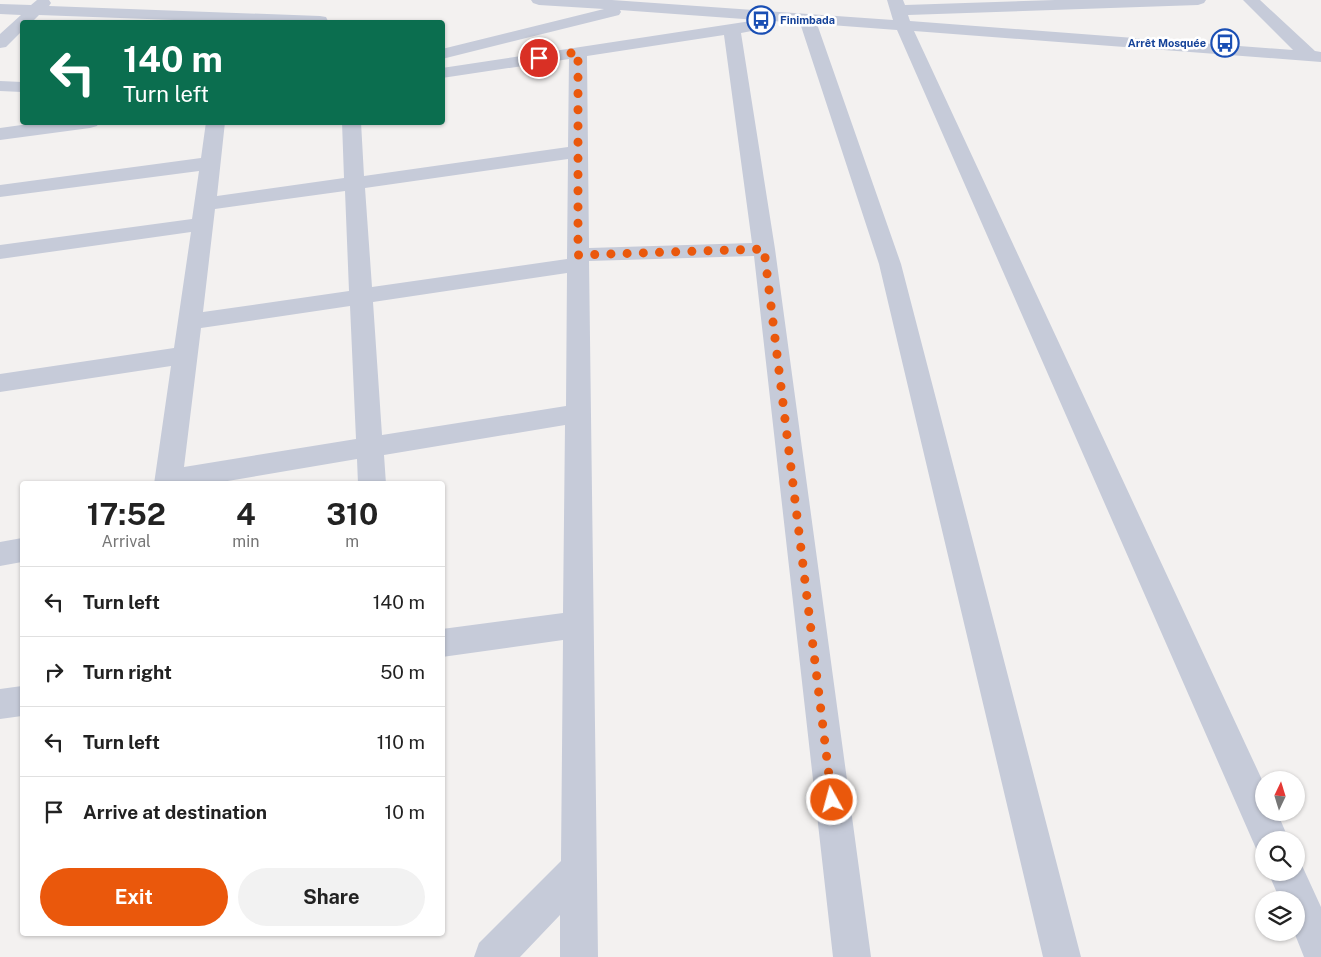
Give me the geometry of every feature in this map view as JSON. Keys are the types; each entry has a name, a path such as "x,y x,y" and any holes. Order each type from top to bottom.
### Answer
{"street":[{"path":"539,0 634,6 697,5 807,18"},
{"path":"445,73 807,18 899,12 1198,0"},
{"path":"1251,0 1315,57"},
{"path":"24,20 40,5"},
{"path":"0,9 40,5 320,17"},
{"path":"445,53 634,6"},
{"path":"899,12 1315,57"},
{"path":"899,12 1267,831"},
{"path":"807,18 890,264 1062,957"},
{"path":"0,43 20,24"},
{"path":"732,29 764,249 852,957"},
{"path":"578,52 579,957"},
{"path":"0,86 20,87"},
{"path":"0,134 68,125"},
{"path":"169,481 216,125"},
{"path":"351,125 372,481"},
{"path":"0,252 204,214 354,183 578,152"},
{"path":"0,191 210,164"},
{"path":"190,322 361,297 578,260 764,249"},
{"path":"0,383 185,355"},
{"path":"175,481 579,412"},
{"path":"0,554 20,550"},
{"path":"445,643 579,624"},
{"path":"0,704 20,701"},
{"path":"493,957 579,868"},
{"path":"1290,881 1321,950"}],"place":[{"name":"Finimbada","path":"761,20"},
{"name":"Arrêt Mosquée","path":"1225,43"}],"route":[{"path":"539,58 578,52 578,255 764,249 832,800"}]}
